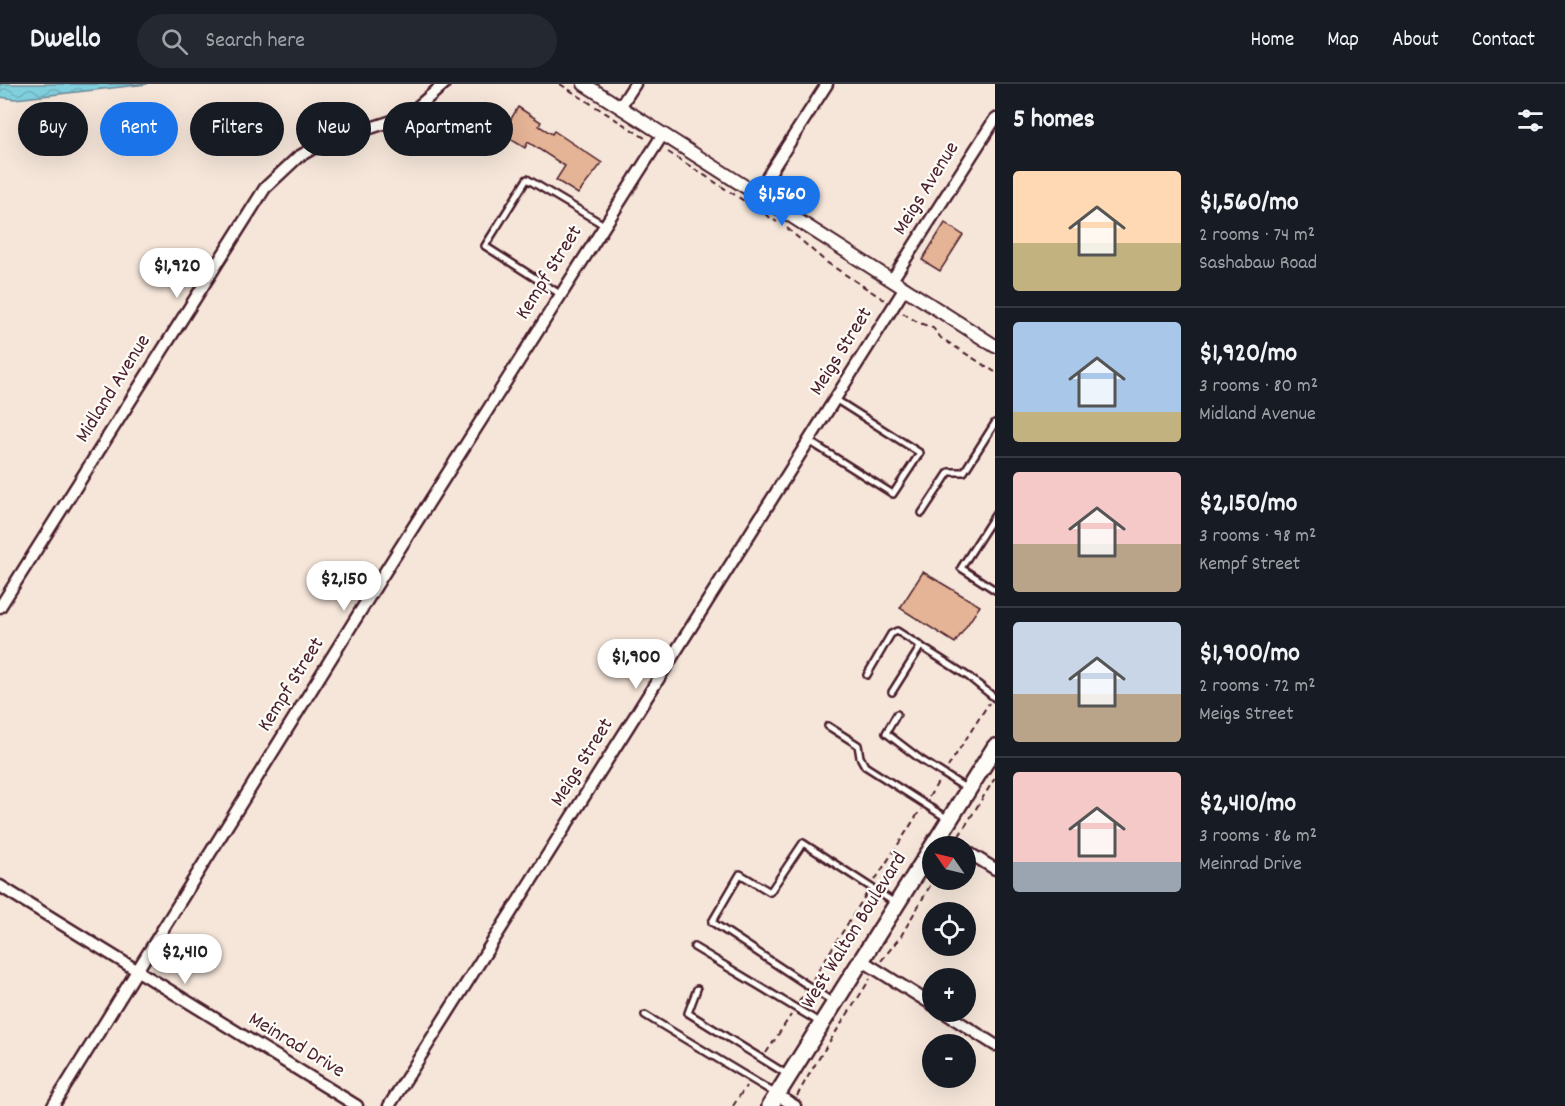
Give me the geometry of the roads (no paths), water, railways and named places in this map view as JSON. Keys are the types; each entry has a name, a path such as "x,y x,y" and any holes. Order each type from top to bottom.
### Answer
{"main road":[{"name":"West Walton Boulevard","path":"774,1100 995,747"}],"street":[{"name":"Midland Avenue","path":"0,607 265,188 298,157 319,145 407,116 444,84"},
{"path":"584,84 995,346"},
{"path":"620,107 635,84"},
{"path":"756,193 826,84"},
{"name":"Meigs Avenue","path":"892,280 995,119"},
{"name":"Kempf Street","path":"53,1106 560,294 663,134"},
{"name":"Meigs Street","path":"389,1106 905,288"},
{"path":"976,857 995,869"},
{"name":"Meinrad Drive","path":"0,886 357,1106"},
{"path":"861,960 922,998"},
{"path":"960,1022 995,1044"},
{"path":"774,1100 794,1105"}],"lane":[{"path":"560,294 485,246 527,179 604,225"},
{"path":"809,441 893,494 920,453 835,399"},
{"path":"922,513 949,472 964,472 995,423"},
{"path":"995,514 961,568 995,590"},
{"path":"867,675 891,634 897,631 969,677 994,697"},
{"path":"892,692 921,646"},
{"path":"897,714 886,733 968,789"},
{"path":"828,726 858,745 860,758 866,766 949,820"},
{"path":"835,1003 712,922 740,874 770,892 803,843 896,904"},
{"path":"694,947 822,1024"},
{"path":"697,989 688,1013 789,1076"},
{"path":"645,1015 750,1078 774,1100"}],"water":[{"path":"0,84 147,84 15,99 0,97"}]}
